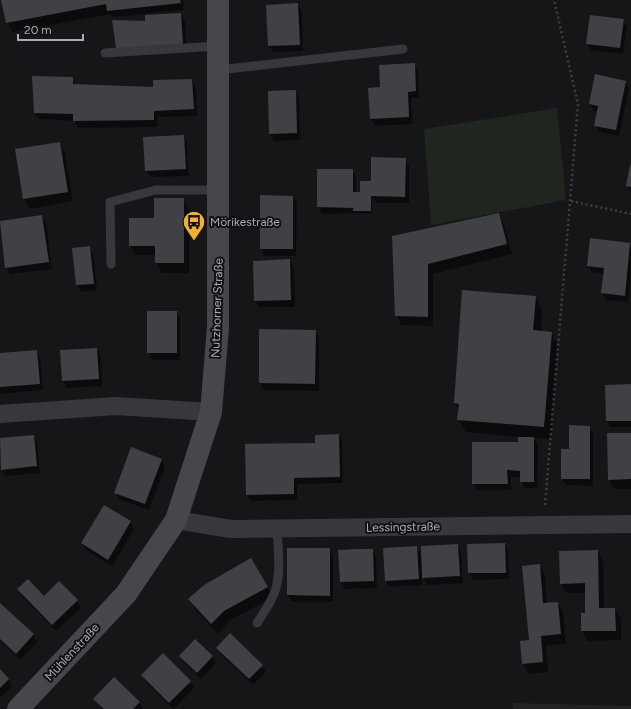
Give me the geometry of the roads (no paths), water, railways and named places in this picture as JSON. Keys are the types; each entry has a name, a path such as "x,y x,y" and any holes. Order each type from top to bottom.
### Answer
{"main road":[{"name":"Nutzhorner Straße","path":"126,594 176,520 211,412 218,327 218,0"},
{"name":"Mühlenstraße","path":"18,709 126,594"}],"street":[{"path":"0,414 116,406 211,412"},
{"name":"Lessingstraße","path":"176,520 231,529 631,524"}],"lane":[{"path":"105,53 218,46"},
{"path":"218,70 403,49"},
{"path":"111,264 110,202 156,190 218,190"},
{"path":"257,623 268,606 276,588 279,567 277,529"}],"place":[{"name":"Mörikestraße","path":"194,242"}]}
